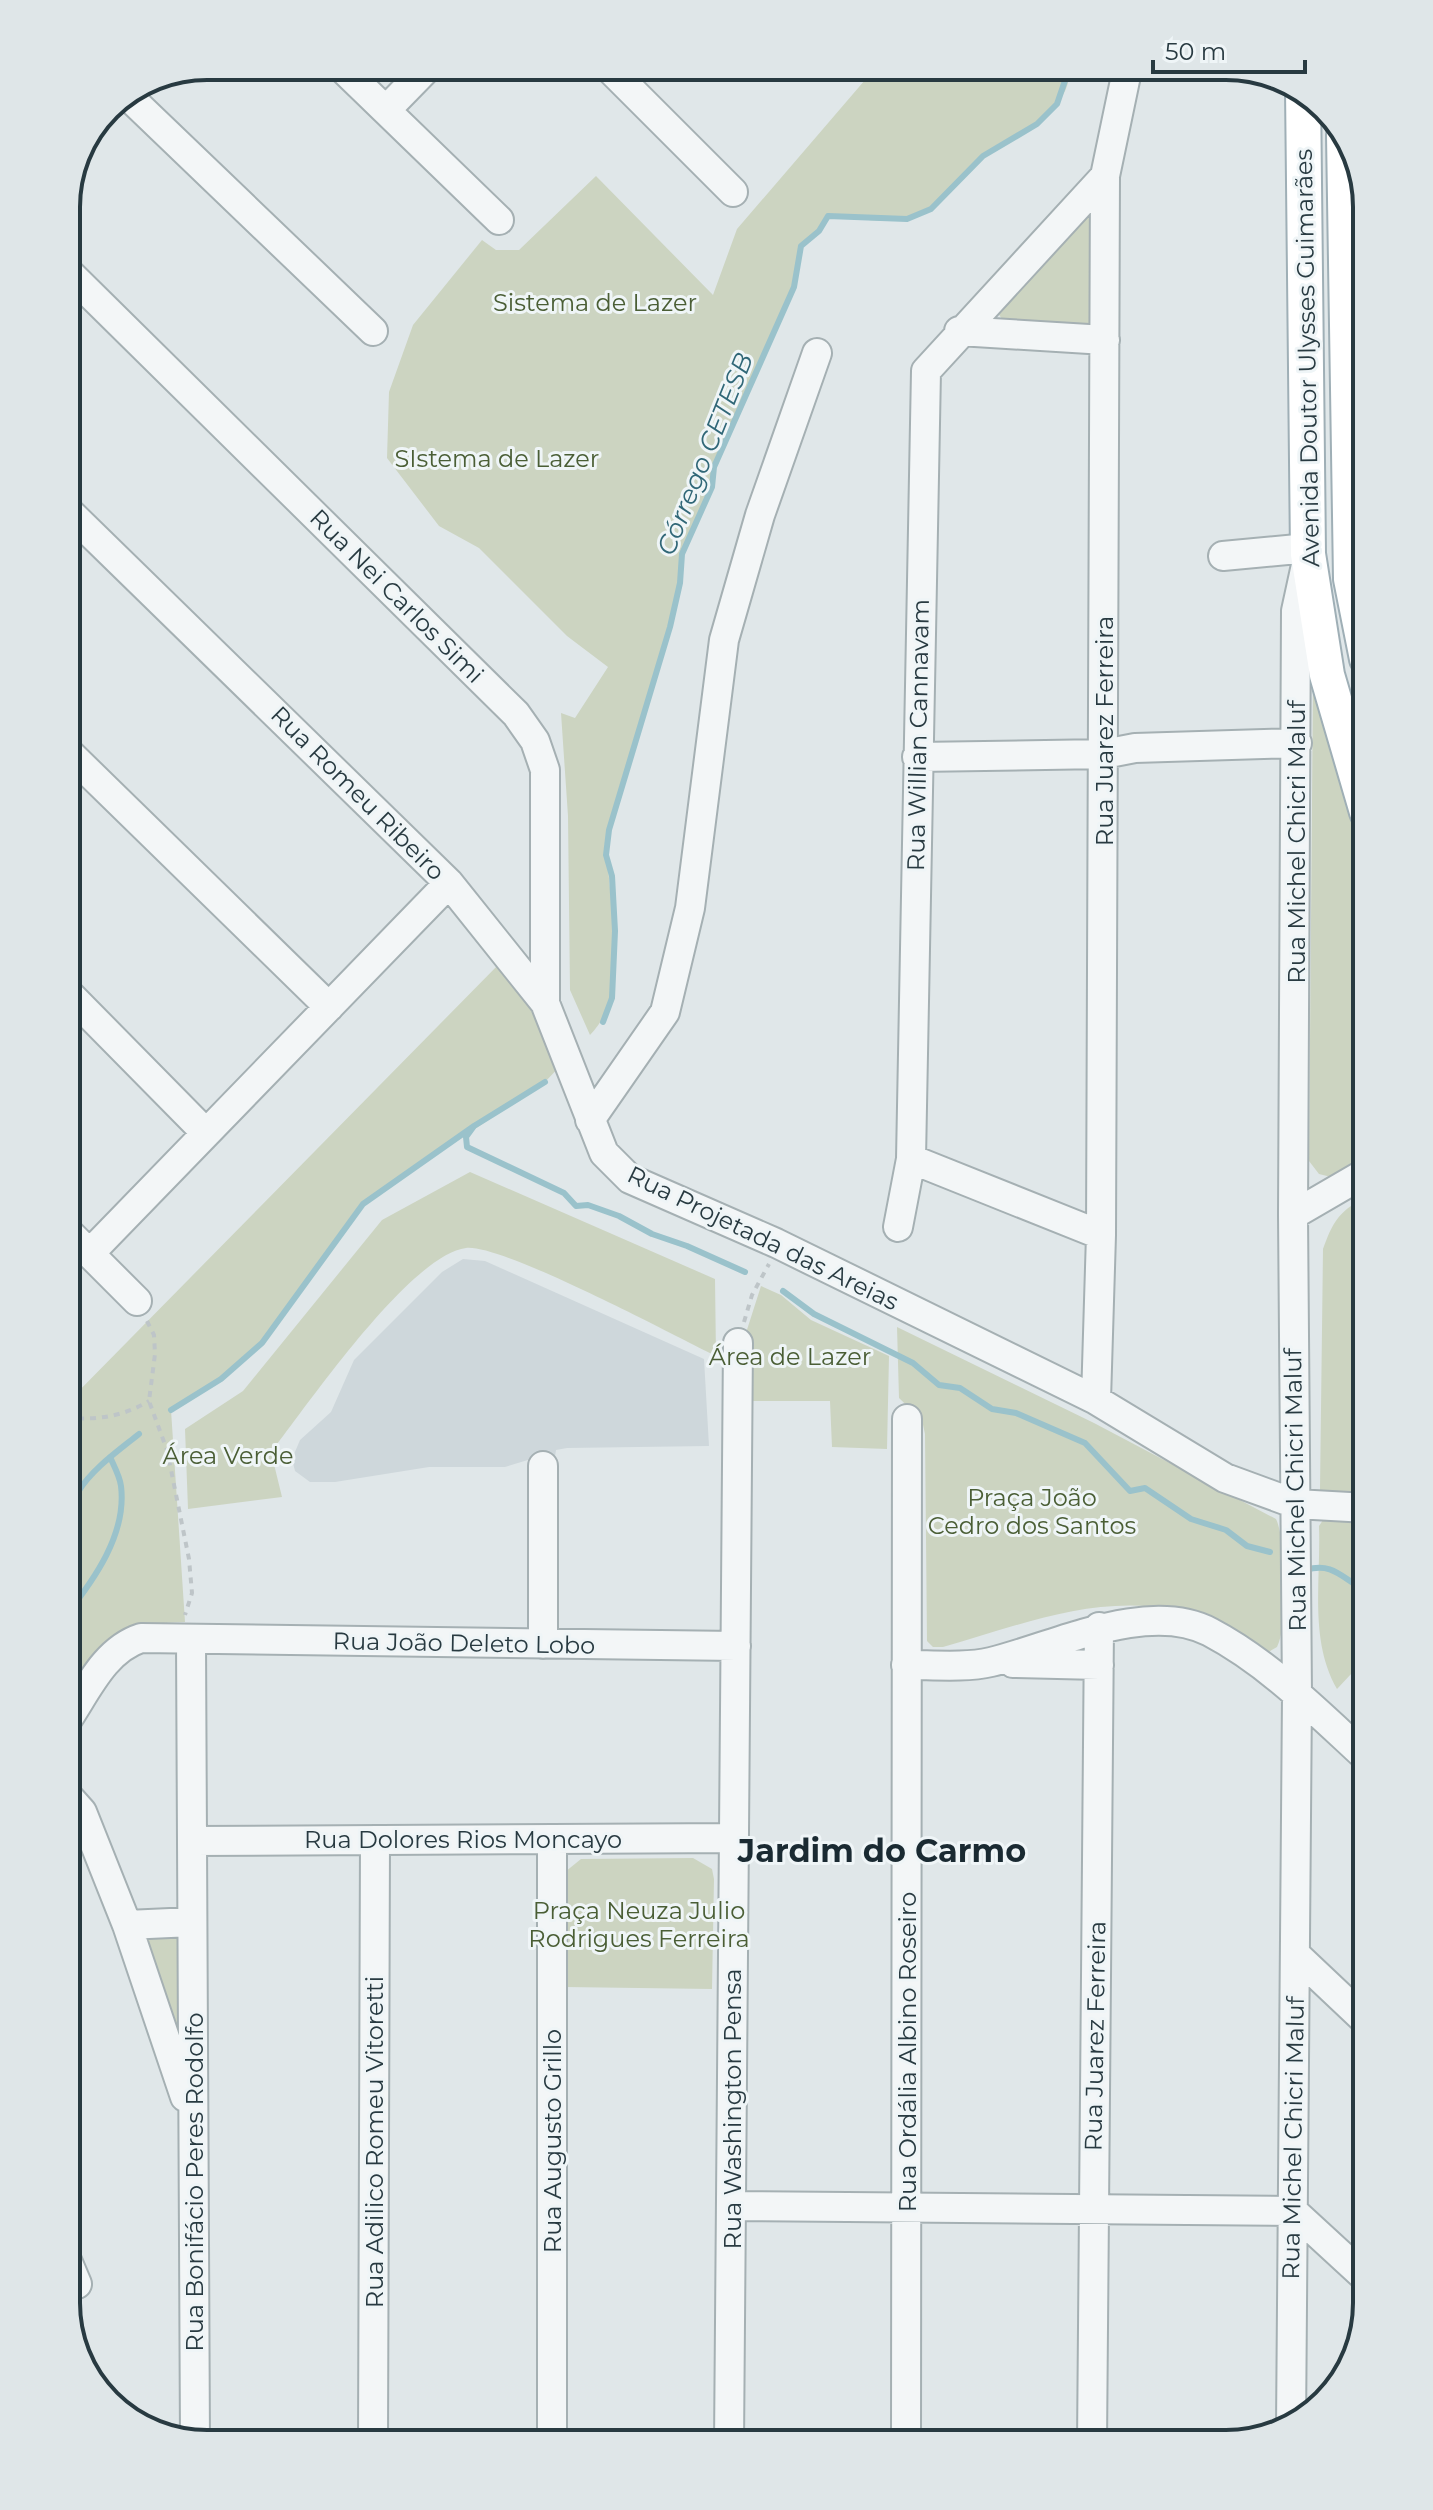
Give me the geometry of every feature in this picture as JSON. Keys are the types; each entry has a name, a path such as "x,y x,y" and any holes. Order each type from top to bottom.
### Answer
{"main road":[{"name":"Avenida Doutor Ulysses Guimarães","path":"1303,107 1308,551 1327,675 1353,764"},
{"name":"Avenida Doutor Ulysses Guimarães","path":"1353,320 1353,589"}],"street":[{"path":"355,80 499,220"},
{"path":"386,110 415,80"},
{"path":"621,80 733,192"},
{"name":"Rua Juarez Ferreira","path":"1096,1400 1101,1235 1105,176 1125,80"},
{"path":"135,103 373,331"},
{"name":"Rua Willian Cannavam","path":"898,1227 911,1159 926,371 959,331 1105,176"},
{"name":"Rua Nei Carlos Simi","path":"80,284 516,714 535,741 545,770 548,1010"},
{"path":"959,331 1105,340"},
{"path":"590,1120 665,1012 690,908 724,640 760,515 817,353"},
{"name":"Rua Romeu Ribeiro","path":"80,523 449,883 548,1010 590,1120"},
{"path":"1223,556 1308,551"},
{"name":"Rua Michel Chicri Maluf","path":"1291,2411 1297,1695 1293,1215 1296,611 1308,551"},
{"path":"917,757 1104,754 1135,748 1297,743"},
{"path":"80,764 329,1007"},
{"path":"90,1253 449,883"},
{"path":"80,1005 206,1133"},
{"name":"Rua Projetada das Areias","path":"590,1120 604,1153 630,1179 776,1243 1096,1400 1225,1478 1296,1504 1353,1507"},
{"path":"911,1159 1101,1235"},
{"path":"1293,1215 1353,1180"},
{"path":"80,1243 137,1301"},
{"name":"Rua Washington Pensa","path":"729,2430 738,1343"},
{"name":"Rua Ordália Albino Roseiro","path":"906,2430 907,1419"},
{"path":"543,1466 543,1644"},
{"path":"988,1663 1099,1627 1164,1622 1208,1630 1297,1695 1353,1745"},
{"name":"Rua Juarez Ferreira","path":"1092,2430 1099,1627"},
{"name":"Rua João Deleto Lobo","path":"80,1701 111,1655 126,1643 141,1638 736,1646"},
{"name":"Rua Bonifácio Peres Rodolfo","path":"191,1641 195,2430"},
{"path":"906,1665 1099,1665"},
{"path":"80,1810 127,1925 193,2121"},
{"name":"Rua Dolores Rios Moncayo","path":"192,1841 734,1838"},
{"name":"Rua Augusto Grillo","path":"552,1839 552,2430"},
{"name":"Rua Adilico Romeu Vitoretti","path":"373,2430 375,1840"},
{"path":"127,1925 192,1922"},
{"path":"1295,1954 1353,2009"},
{"path":"731,2206 1293,2211 1353,2266"}],"path":[{"path":"752,1295 769,1264"},
{"path":"137,1301 154,1335 149,1401 167,1450 189,1559 192,1593 183,1622 163,1640"},
{"path":"80,1419 129,1414 149,1401"}],"shaded area":[{"path":"463,1259 485,1261 704,1359 709,1446 567,1448 556,1450 555,1457 541,1456 505,1467 429,1467 335,1482 310,1482 295,1471 292,1459 300,1440 331,1412 354,1360 442,1272"}],"green space":[{"path":"865,80 1068,80 1052,110 984,155 941,200 921,214 879,221 828,216 819,231 801,246 794,287 714,467 712,487 682,554 680,583 670,627 609,830 609,881 616,964 613,990 605,1014 590,1035 570,990 568,816 561,713 575,718 608,667 567,636 479,548 439,526 387,458 389,392 413,325 482,240 496,250 519,250 596,176 713,295 737,229"},
{"path":"1091,205 1094,319 1089,330 1005,323 997,312"},
{"path":"1313,682 1353,813 1353,1166 1331,1177 1319,1174 1309,1161"},
{"path":"501,962 523,984 563,1063 545,1082 363,1204 262,1343 221,1379 171,1410 185,1622 144,1627 115,1640 80,1677 80,1390"},
{"name":"Área Verde","path":"470,1172 715,1279 716,1356 550,1275 515,1260 466,1248 443,1257 389,1303 271,1452 282,1497 188,1509 185,1429 243,1391 382,1220"},
{"path":"1351,1206 1353,1496 1320,1490 1323,1249 1341,1215"},
{"name":"Área de Lazer","path":"761,1286 781,1295 811,1320 889,1356 887,1449 832,1447 830,1401 746,1401 745,1336"},
{"name":"Praça João Cedro dos Santos","path":"897,1327 1094,1423 1276,1519 1282,1545 1284,1583 1283,1621 1277,1647 1265,1654 1205,1622 1171,1609 1112,1606 1055,1615 943,1647 933,1647 927,1641 925,1434 922,1420 899,1398"},
{"path":"1325,1517 1353,1519 1353,1672 1337,1689 1323,1651 1318,1610 1319,1526"},
{"name":"Praça Neuza Julio Rodrigues Ferreira","path":"693,1858 712,1869 714,1879 712,1989 565,1987 565,1872 581,1859"},
{"path":"188,1931 184,2061 139,1940"}],"waterway":[{"name":"Córrego CETESB","path":"603,1022 612,998 615,931 612,876 606,855 609,830 670,627 680,583 682,554 712,487 714,467 794,287 801,246 819,231 828,216 907,219 931,209 983,156 1037,124 1057,104 1065,80"},
{"name":"Córrego CETESB","path":"545,1082 474,1126 466,1137 467,1147 564,1193 576,1206 588,1205 619,1216 652,1234 745,1272"},
{"path":"171,1410 221,1379 262,1343 363,1204 474,1126"},
{"name":"Córrego CETESB","path":"783,1291 814,1314 913,1363 939,1385 960,1388 992,1409 1016,1413 1085,1443 1130,1491 1145,1488 1191,1519 1226,1530 1247,1546 1270,1552"},
{"path":"80,1490 90,1476 139,1434"},
{"path":"80,1596 106,1555 119,1521 121,1486 110,1457"},
{"name":"Córrego CETESB","path":"1306,1570 1332,1570 1353,1583"}],"district":[{"name":"Jardim do Carmo","path":"882,1850"}],"park label":[{"name":"Sistema de Lazer","path":"595,302"},
{"name":"SIstema de Lazer","path":"497,458"}]}
